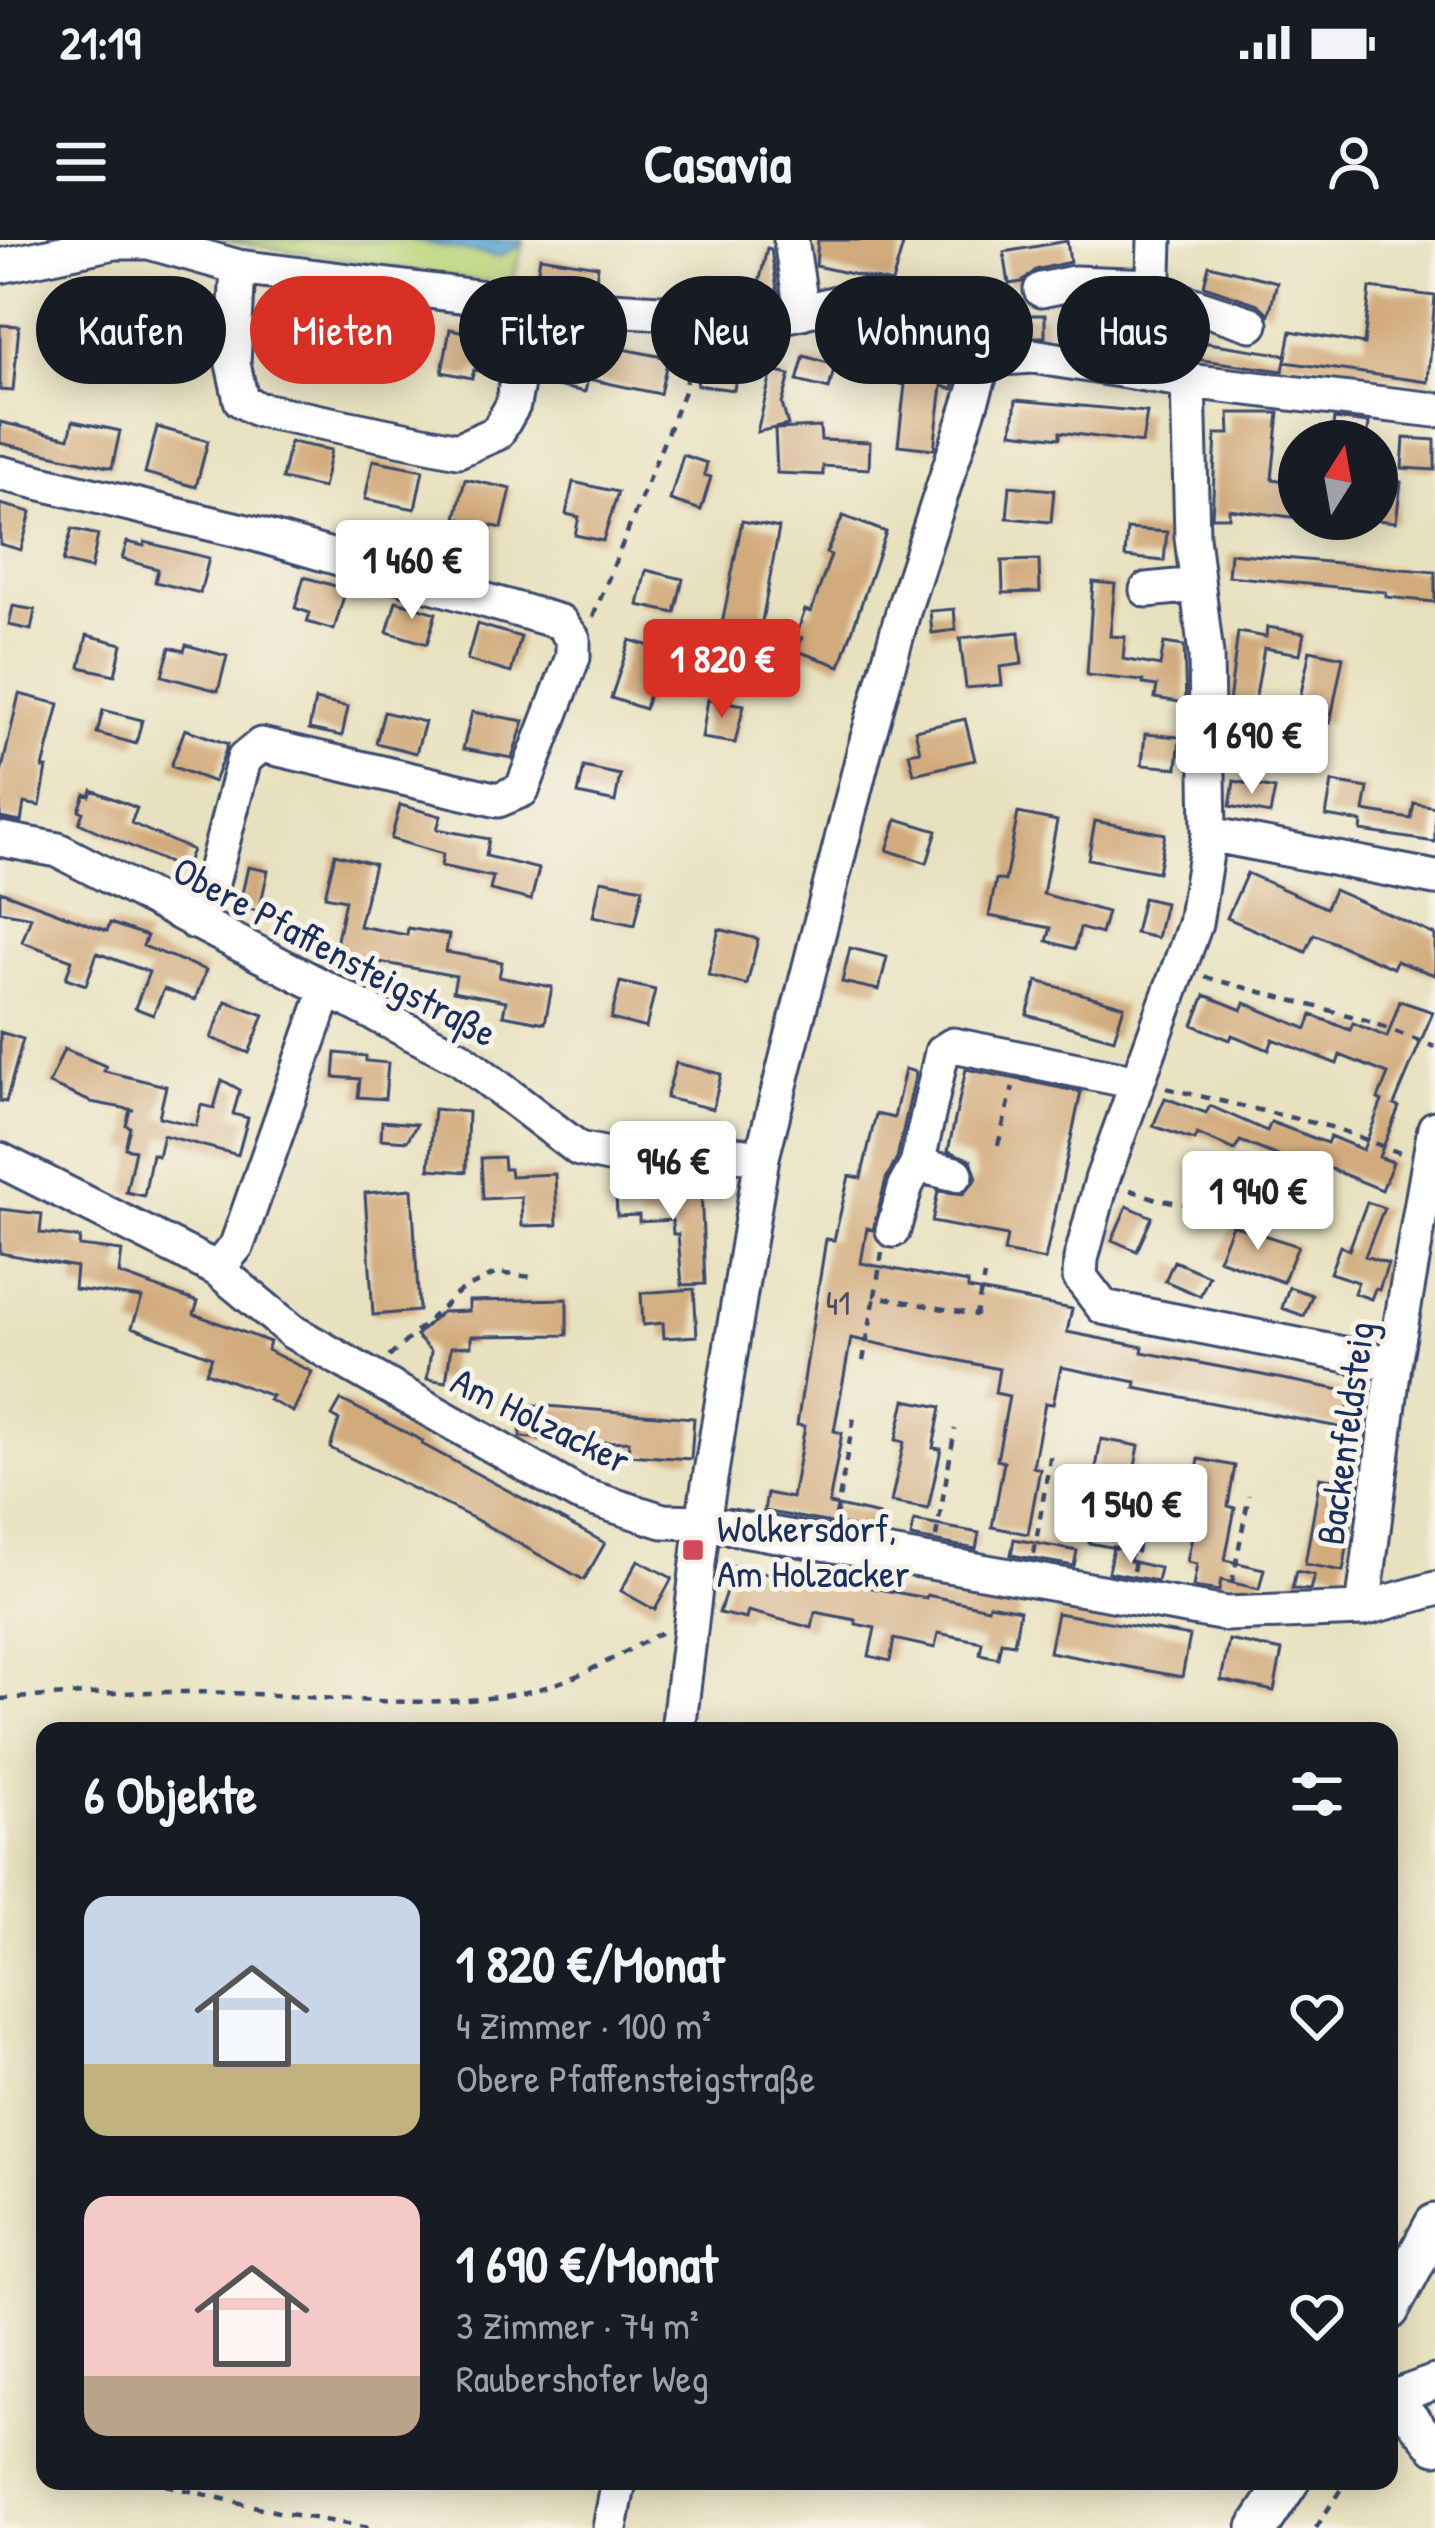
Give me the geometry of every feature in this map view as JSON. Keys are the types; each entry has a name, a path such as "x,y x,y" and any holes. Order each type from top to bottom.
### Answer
{"main road":[{"path":"1398,2293 1435,2224"},
{"path":"1258,2528 1283,2490"}],"street":[{"path":"791,240 802,312"},
{"path":"1154,276 1155,240"},
{"path":"0,266 114,242 148,241 238,267 459,295"},
{"path":"238,267 232,364 241,400 257,409 458,450 496,434 513,405 517,384"},
{"path":"1041,290 1057,287"},
{"path":"791,315 815,309"},
{"path":"1210,309 1252,324"},
{"path":"679,1722 703,1522 761,1157 864,752 905,605 977,384"},
{"path":"1188,384 1196,585 1206,655 1209,834 1195,924 1102,1180 1080,1277 1103,1307 1394,1364"},
{"path":"1210,384 1435,410"},
{"path":"0,473 255,534 560,622 573,639 573,656 522,790 499,800 261,745 244,758 210,890 194,922"},
{"path":"1147,590 1196,585"},
{"path":"1209,834 1435,878"},
{"name":"Obere Pfaffensteigstraße","path":"0,839 58,850 460,1058 579,1149 628,1159 728,1153 761,1157"},
{"path":"217,1269 238,1245 326,992"},
{"path":"888,1241 917,1165 941,1052 952,1045 1137,1082"},
{"name":"Backenfeldsteig","path":"1363,1609 1394,1364 1435,1128"},
{"name":"Am Holzacker","path":"0,1160 217,1269 293,1332 578,1494 663,1521 703,1522 1226,1613 1363,1609 1435,1589"},
{"path":"917,1165 956,1174"},
{"path":"1398,2394 1435,2382"},
{"path":"1398,2404 1435,2447"},
{"path":"610,2528 617,2490"}],"path":[{"path":"573,639 596,613 687,384"},
{"path":"1223,982 1366,1020 1435,1047"},
{"path":"998,1145 1020,1058"},
{"path":"1182,1091 1335,1128 1429,1164"},
{"path":"1102,1180 1157,1199 1273,1220"},
{"path":"863,1361 888,1241"},
{"path":"367,1377 460,1291 497,1273 533,1277"},
{"path":"875,1296 976,1316 984,1276"},
{"path":"831,1545 854,1417"},
{"path":"932,1561 955,1429"},
{"path":"1030,1578 1052,1452"},
{"path":"1129,1594 1152,1477"},
{"path":"1226,1613 1249,1496"},
{"path":"0,1699 184,1692 452,1701 525,1693 603,1664 690,1617"},
{"path":"191,2490 370,2528"},
{"path":"1316,2528 1340,2490"}],"green space":[{"path":"219,240 524,240 514,276 459,278"}],"water":[{"path":"410,240 523,240 498,257"}],"building":[{"path":"818,240 885,240 903,245 894,276 861,276 816,266"},
{"path":"1067,241 1070,262 1029,276 1008,276 1004,252"},
{"path":"767,248 771,249 775,276 761,276"},
{"path":"540,257 598,266 597,276 537,276"},
{"path":"1209,265 1277,282 1269,314 1258,304 1210,288"},
{"path":"1370,288 1435,296 1428,382 1285,362 1291,331 1364,344"},
{"path":"1033,315 1045,315 1045,337 1033,337"},
{"path":"0,325 19,326 13,391 0,390"},
{"path":"450,329 459,331 459,375 442,372"},
{"path":"1210,343 1286,355 1283,371 1210,361"},
{"path":"627,350 651,355 651,384 662,384 660,394 612,384 627,384"},
{"path":"804,356 815,359 815,384 830,384 829,389 797,381"},
{"path":"547,384 587,384 585,392"},
{"path":"697,384 735,384 734,390"},
{"path":"769,384 788,384 782,404 788,425 757,432"},
{"path":"901,384 954,384 953,389 942,386 934,449 898,445 905,385"},
{"path":"1016,400 1147,412 1142,443 1060,432 1060,438 1012,432"},
{"path":"1229,413 1279,413 1272,479 1278,480 1278,515 1229,509 1229,517 1212,517 1216,434 1230,434"},
{"path":"73,421 120,431 112,468 0,443 0,422 69,438"},
{"path":"157,427 208,441 196,487 145,473"},
{"path":"820,427 821,440 870,442 869,469 823,466 823,475 777,473 775,429"},
{"path":"1404,438 1435,440 1435,470 1402,468"},
{"path":"290,442 331,450 323,488 282,479"},
{"path":"683,455 707,463 704,475 711,477 701,510 670,500"},
{"path":"373,460 423,470 415,509 365,499"},
{"path":"465,479 511,489 502,528 456,518"},
{"path":"573,482 618,492 603,541 575,535 579,517 566,514"},
{"path":"1010,486 1054,490 1051,522 1007,518"},
{"path":"0,504 31,512 21,550 0,544"},
{"path":"843,516 886,532 840,666 797,651 802,638 796,636 805,610 811,612 831,555 826,553"},
{"path":"742,521 779,528 756,654 718,645"},
{"path":"72,529 98,535 91,569 63,562"},
{"path":"1127,529 1167,532 1164,561 1125,557"},
{"path":"127,542 209,558 200,593 155,582 158,569 122,559"},
{"path":"1230,553 1435,572 1435,602 1386,597 1386,592 1228,576"},
{"path":"1039,560 1040,592 1003,593 1002,561"},
{"path":"646,570 683,579 675,613 638,605"},
{"path":"304,577 346,589 334,630 307,622 310,613 295,608"},
{"path":"1093,582 1115,584 1110,636 1125,637 1123,659 1160,666 1164,643 1184,646 1186,703 1155,698 1157,686 1143,681 1087,675"},
{"path":"396,601 436,613 427,644 387,632"},
{"path":"13,606 35,610 31,630 9,625"},
{"path":"954,609 956,630 932,633 930,611"},
{"path":"477,624 521,637 511,673 467,660"},
{"path":"1267,627 1304,633 1300,654 1264,648 1253,714 1228,710 1238,632 1266,637"},
{"path":"1019,632 1022,664 1000,667 1002,685 966,688 960,638"},
{"path":"87,635 122,644 115,675 80,667"},
{"path":"630,640 660,649 645,709 611,698"},
{"path":"186,645 227,656 218,691 162,676 170,647 184,651"},
{"path":"1310,650 1343,657 1330,723 1296,717"},
{"path":"19,694 59,704 43,768 47,768 40,806 24,803 21,822 0,818 0,778"},
{"path":"708,699 744,705 735,743 702,738"},
{"path":"315,700 348,707 342,736 309,729"},
{"path":"103,710 142,720 136,744 97,733"},
{"path":"384,712 425,722 416,753 376,743"},
{"path":"472,712 524,721 512,758 463,749"},
{"path":"965,719 975,760 914,774 909,753 920,751 915,730"},
{"path":"185,729 228,744 214,782 171,766"},
{"path":"1145,734 1180,737 1177,768 1142,765"},
{"path":"584,767 620,775 615,802 578,794"},
{"path":"1234,781 1275,789 1270,814 1230,806"},
{"path":"1332,782 1368,788 1364,811 1411,819 1414,803 1435,807 1435,842 1361,831 1362,822 1326,816"},
{"path":"92,790 137,808 131,823 192,850 184,870 79,823 85,794 90,796"},
{"path":"400,805 441,816 437,829 489,839 486,856 539,869 531,900 490,890 493,877 441,866 443,854 391,839"},
{"path":"1018,813 1057,821 1043,894 1107,912 1101,934 1080,928 1075,949 1047,941 1051,928 989,916 996,879 1005,881"},
{"path":"897,819 937,831 927,863 887,850"},
{"path":"1095,821 1165,834 1158,872 1088,859"},
{"path":"335,854 374,864 359,926 407,935 408,928 449,935 446,952 502,962 499,977 552,987 545,1023 503,1015 506,1001 453,991 456,976 374,961 371,972 332,965 345,900 325,896"},
{"path":"248,867 268,871 259,911 239,907"},
{"path":"1247,873 1326,908 1334,890 1435,935 1435,975 1396,961 1393,968 1314,934 1306,952 1227,918"},
{"path":"601,880 643,888 635,925 593,916"},
{"path":"0,891 107,931 110,923 147,936 143,946 206,970 195,1000 164,989 153,1015 135,1008 149,972 97,953 86,985 66,978 72,960 22,942 31,917 0,911"},
{"path":"1143,898 1165,903 1157,938 1135,933"},
{"path":"719,929 758,939 747,985 708,975"},
{"path":"850,948 887,957 879,990 842,982"},
{"path":"1037,981 1124,1006 1114,1039 1027,1015"},
{"path":"620,982 655,990 646,1028 611,1019"},
{"path":"1205,995 1242,1010 1245,1003 1307,1029 1312,1015 1350,1030 1353,1023 1387,1037 1400,1001 1433,1012 1394,1105 1399,1107 1379,1157 1393,1162 1382,1190 1319,1164 1316,1171 1240,1141 1235,1150 1197,1134 1194,1140 1153,1126 1165,1098 1206,1113 1210,1106 1267,1131 1271,1122 1327,1143 1330,1136 1363,1150 1388,1074 1340,1055 1337,1064 1273,1039 1269,1050 1193,1025"},
{"path":"226,1001 264,1015 249,1053 211,1038"},
{"path":"0,1032 23,1039 6,1102 0,1101"},
{"path":"64,1049 106,1066 104,1071 166,1086 159,1117 196,1126 201,1105 214,1108 222,1080 240,1090 233,1114 248,1118 238,1155 163,1135 158,1156 152,1154 144,1196 126,1192 135,1150 125,1148 130,1127 126,1125 134,1110 91,1102 49,1084"},
{"path":"336,1053 388,1063 385,1099 358,1097 360,1079 334,1077"},
{"path":"676,1063 721,1074 713,1109 666,1098"},
{"path":"905,1069 916,1072 897,1158 886,1179 873,1230 867,1228 861,1263 1072,1309 1067,1332 1143,1347 1142,1352 1351,1392 1344,1428 1135,1388 1136,1382 1061,1367 1053,1404 1045,1403 1033,1467 1040,1469 1028,1534 992,1527 1004,1462 997,1460 1009,1396 995,1393 999,1369 851,1338 834,1431 842,1433 829,1504 879,1515 876,1531 764,1511 767,1493 792,1498 805,1426 797,1425 826,1239 834,1240 849,1176 861,1178 876,1114 894,1118"},
{"path":"966,1069 1081,1092 1045,1260 1004,1252 1007,1236 932,1222 938,1191 963,1194 977,1178 971,1160 948,1151"},
{"path":"434,1109 468,1112 466,1172 429,1169"},
{"path":"382,1121 417,1124 407,1141 381,1139"},
{"path":"503,1157 504,1169 510,1169 511,1176 555,1174 557,1225 522,1226 521,1197 483,1199 481,1158"},
{"path":"701,1188 705,1284 682,1285 678,1234 673,1234 672,1220 639,1222 639,1215 617,1216 616,1193"},
{"path":"412,1189 419,1311 373,1315 365,1193"},
{"path":"1367,1202 1384,1208 1365,1256 1388,1264 1371,1299 1354,1293 1358,1282 1330,1273 1340,1246 1349,1250"},
{"path":"1127,1206 1152,1217 1137,1251 1112,1240"},
{"path":"0,1209 42,1214 40,1233 80,1238 79,1246 122,1251 119,1274 198,1302 194,1314 270,1342 267,1350 312,1372 293,1412 269,1400 272,1396 206,1372 212,1357 132,1327 142,1298 74,1289 76,1267 0,1253"},
{"path":"1232,1225 1298,1246 1283,1282 1218,1259"},
{"path":"1174,1261 1209,1276 1200,1296 1165,1281"},
{"path":"1289,1287 1312,1295 1304,1316 1282,1308"},
{"path":"694,1289 697,1336 664,1338 663,1323 643,1325 641,1293"},
{"path":"567,1299 567,1335 471,1336 471,1346 451,1347 446,1382 427,1379 431,1351 416,1336 441,1312 469,1311 469,1301"},
{"path":"341,1400 605,1543 584,1580 473,1518 330,1448 339,1420 332,1416"},
{"path":"905,1400 941,1407 933,1448 941,1449 928,1509 891,1502 904,1442 896,1440"},
{"path":"522,1404 694,1418 691,1459 628,1455 629,1441 582,1443 520,1437"},
{"path":"1101,1439 1139,1446 1131,1487 1138,1488 1126,1550 1089,1543 1100,1481 1094,1480"},
{"path":"1199,1459 1235,1466 1228,1506 1235,1508 1225,1560 1264,1569 1259,1589 1221,1580 1219,1591 1193,1587 1197,1564 1187,1562 1199,1501 1192,1500"},
{"path":"1320,1477 1358,1483 1343,1571 1305,1564"},
{"path":"914,1521 979,1533 976,1549 911,1537"},
{"path":"1014,1539 1077,1551 1074,1566 1011,1555"},
{"path":"1113,1547 1132,1551 1130,1561 1160,1568 1157,1581 1108,1572"},
{"path":"638,1560 672,1578 655,1610 621,1591"},
{"path":"734,1566 799,1580 800,1574 1020,1610 1014,1644 1001,1642 998,1658 980,1654 982,1642 938,1633 935,1648 894,1639 890,1661 869,1656 875,1628 856,1624 856,1620 815,1612 812,1628 748,1611 746,1619 719,1613"},
{"path":"1296,1571 1314,1575 1310,1590 1292,1589"},
{"path":"1057,1613 1190,1636 1182,1677 1049,1652"},
{"path":"1229,1640 1282,1651 1274,1691 1221,1680"}],"place":[{"name":"Wolkersdorf, Am Holzacker","path":"693,1550"}]}
